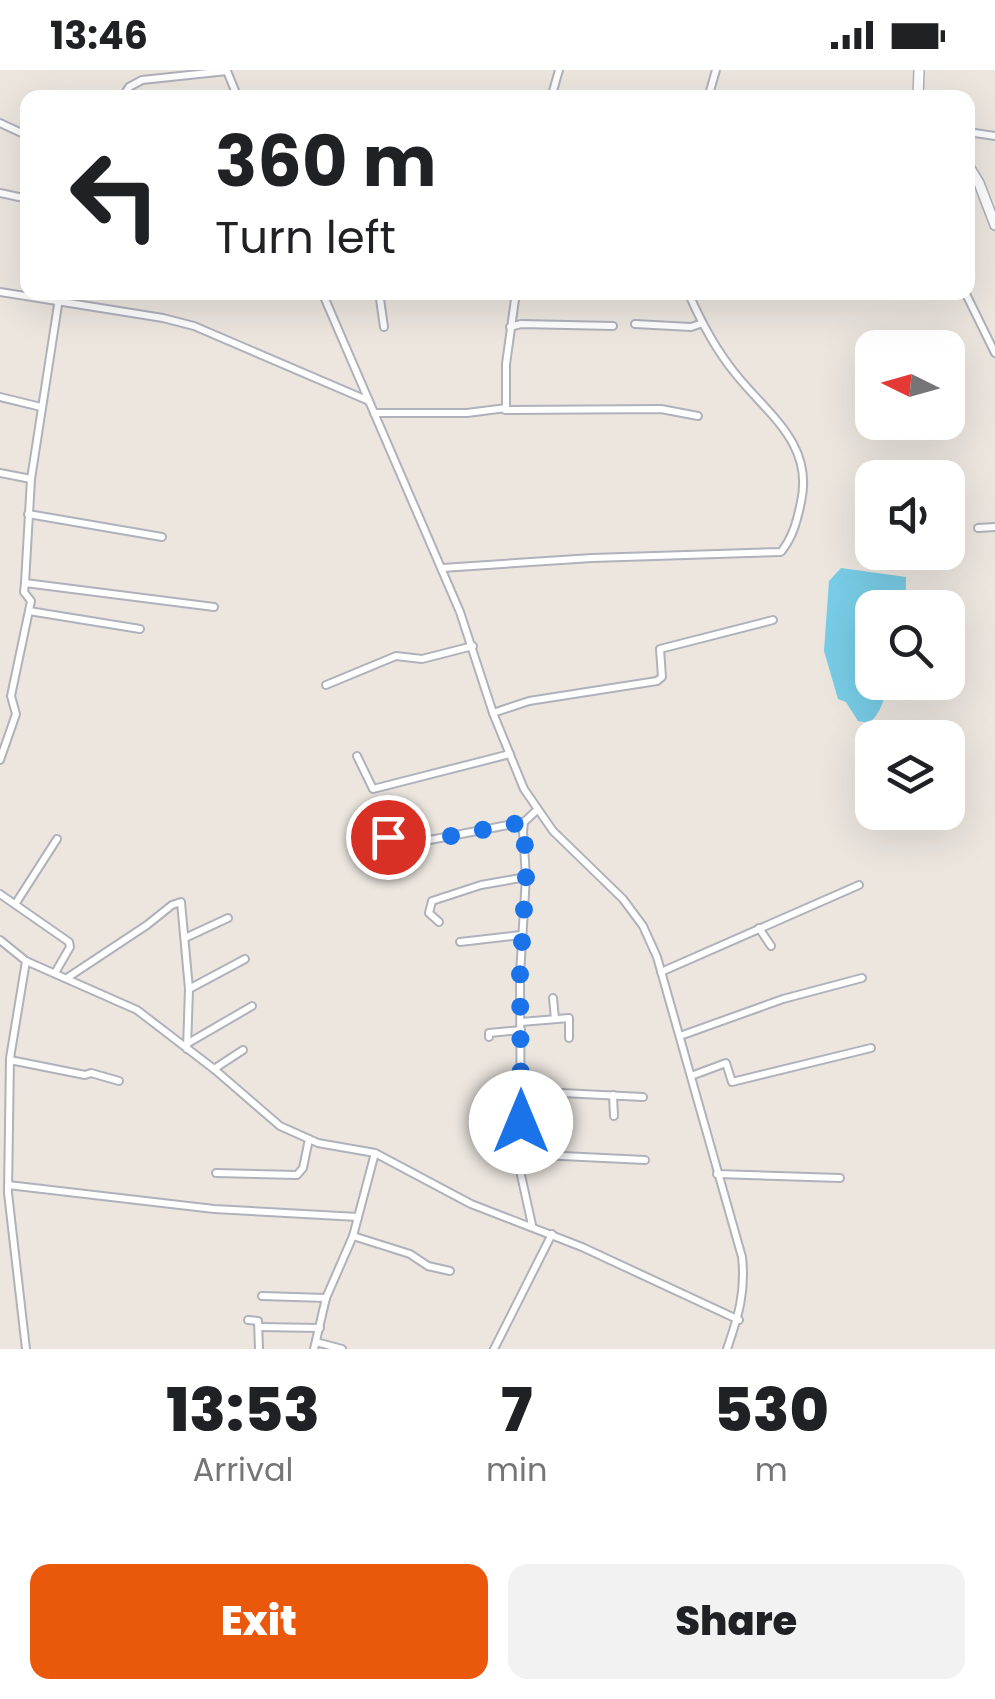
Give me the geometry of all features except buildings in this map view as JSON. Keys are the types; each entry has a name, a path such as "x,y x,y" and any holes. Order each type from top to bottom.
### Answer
{"street":[{"path":"127,90 142,80 227,71"},
{"path":"975,176 995,224"},
{"path":"42,300 194,326 370,401"},
{"path":"0,760 16,714 11,696 31,601 24,592 31,479 59,300"},
{"path":"326,300 442,568 510,754 537,810 635,914 661,972 742,1258 744,1279 738,1320 727,1349"},
{"path":"380,300 384,327"},
{"path":"504,410 508,403 506,364 514,300"},
{"path":"442,568 781,552 796,524 803,493 804,472 798,452 779,423 732,370 700,324 691,300"},
{"path":"969,300 995,353"},
{"path":"509,328 522,324 613,326"},
{"path":"635,324 700,324"},
{"path":"0,396 40,407"},
{"path":"374,412 661,409 698,416"},
{"path":"0,473 31,479"},
{"path":"28,514 162,536"},
{"path":"978,528 995,527"},
{"path":"25,583 214,606"},
{"path":"29,611 140,628"},
{"path":"494,713 529,702 658,682 662,677 660,649 772,620"},
{"path":"326,685 396,656 422,659 473,646"},
{"path":"357,756 373,788 510,754"},
{"path":"384,831 394,841 414,843 524,822 537,810"},
{"path":"524,822 521,1154 522,1184 532,1226"},
{"path":"16,903 57,839"},
{"path":"440,922 429,913 432,900 526,877"},
{"path":"661,972 859,885"},
{"path":"0,894 71,944 55,973"},
{"path":"67,978 178,902 183,908 190,988 188,1046"},
{"path":"185,938 228,918"},
{"path":"760,928 771,946"},
{"path":"460,942 521,936"},
{"path":"0,940 26,961 137,1010 188,1046 265,1117 309,1139 375,1153 471,1204 552,1234 738,1320"},
{"path":"190,988 244,959"},
{"path":"26,961 10,1059 5,1190 26,1349"},
{"path":"680,1036 783,998 862,978"},
{"path":"553,998 554,1019"},
{"path":"188,1046 252,1006"},
{"path":"488,1037 489,1033 569,1018 569,1038"},
{"path":"690,1076 726,1063 732,1082 871,1048"},
{"path":"214,1069 243,1050"},
{"path":"10,1059 49,1069 91,1073 118,1082"},
{"path":"521,1091 642,1096"},
{"path":"612,1095 614,1116"},
{"path":"216,1173 297,1175 303,1168 309,1139"},
{"path":"342,1349 315,1345 326,1298 353,1236 375,1153"},
{"path":"521,1154 645,1160"},
{"path":"717,1174 840,1178"},
{"path":"5,1190 214,1210 358,1218"},
{"path":"494,1349 552,1234"},
{"path":"353,1236 450,1271"},
{"path":"262,1296 326,1298"},
{"path":"248,1320 258,1321 259,1349"},
{"path":"259,1326 320,1328"}],"water":[{"path":"841,568 906,577 906,590 855,590 855,700 884,700 872,720 857,720 846,702 838,699 824,651 829,581"}],"route":[{"path":"388,837 414,843 524,822 521,1122"}]}
